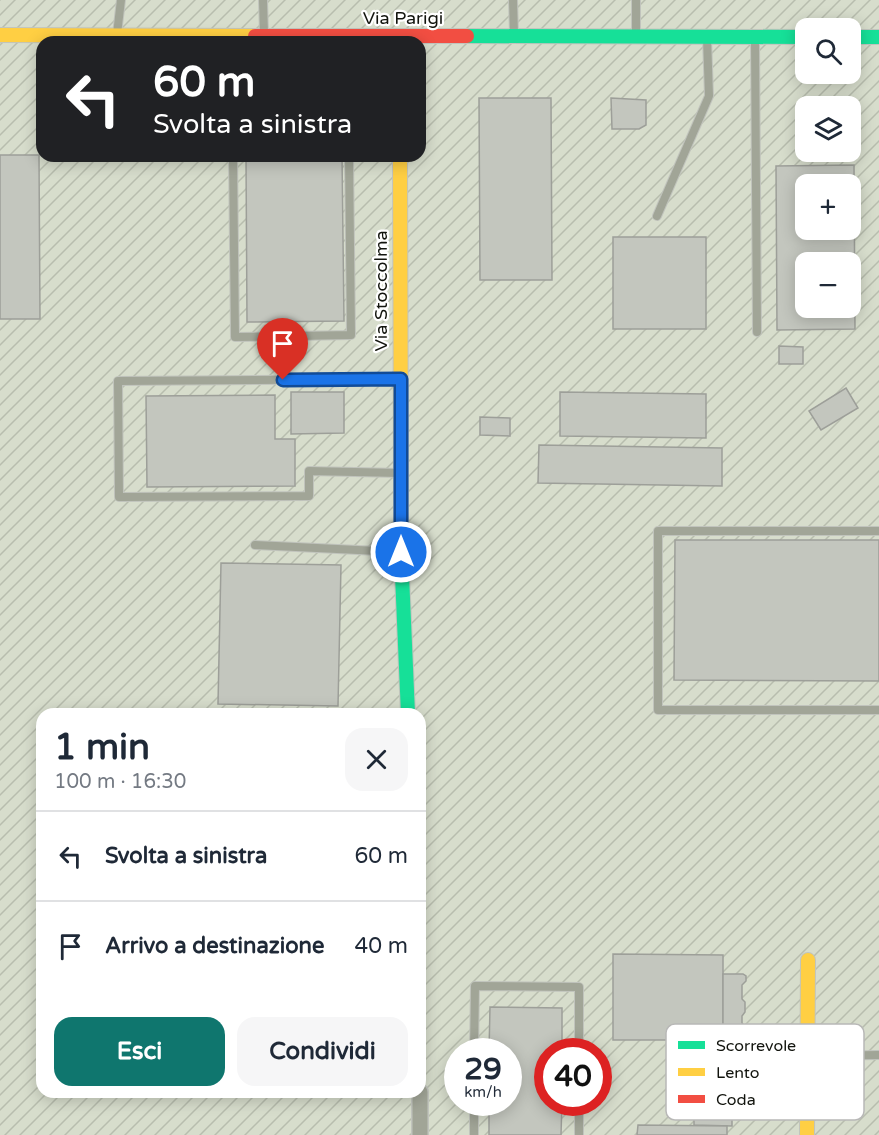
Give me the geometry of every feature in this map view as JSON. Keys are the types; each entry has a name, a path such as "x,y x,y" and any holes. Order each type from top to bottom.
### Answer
{"street":[{"name":"Via Parigi","path":"0,35 264,36"},
{"name":"Via Parigi","path":"426,39 795,37"},
{"path":"861,37 879,37"},
{"name":"Via Stoccolma","path":"400,162 401,552 408,708"},
{"path":"808,960 808,1024"},
{"path":"420,1098 420,1135"},
{"path":"807,1120 807,1135"}],"lane":[{"path":"117,36 120,0"},
{"path":"263,0 264,36"},
{"path":"513,0 514,37"},
{"path":"636,0 636,37"},
{"path":"657,216 709,96 707,37"},
{"path":"755,37 757,332"},
{"path":"233,162 235,337 351,335 349,162"},
{"path":"401,379 118,381 119,497 309,496 309,471 401,473"},
{"path":"879,531 658,531 658,555 658,710 879,710"},
{"path":"255,544 401,552"},
{"path":"474,1038 475,986 486,986 579,987 579,1038"},
{"path":"864,1054 879,1054"},
{"path":"474,1116 474,1135"},
{"path":"579,1116 579,1135"}],"shaded area":[{"path":"0,0 879,0 879,1135 0,1135"}],"building":[{"path":"479,98 551,98 552,280 480,280"},
{"path":"611,98 646,100 646,125 639,129 612,129"},
{"path":"0,155 36,155 36,162 39,162 40,319 0,319"},
{"path":"246,162 342,162 344,321 247,322"},
{"path":"854,165 854,174 795,174 795,240 854,240 855,252 795,252 795,318 855,318 855,329 777,330 776,166"},
{"path":"613,237 706,237 706,329 613,329"},
{"path":"779,346 803,347 803,364 779,364"},
{"path":"846,388 858,408 821,430 809,411"},
{"path":"291,392 344,392 344,433 291,434"},
{"path":"560,392 706,394 706,438 560,436"},
{"path":"275,395 275,439 295,439 295,486 147,487 146,396"},
{"path":"480,417 510,418 510,436 480,435"},
{"path":"539,445 722,448 722,486 538,483"},
{"path":"675,540 879,540 879,681 674,680"},
{"path":"221,563 341,565 338,706 218,704"},
{"path":"613,954 723,955 723,1024 666,1024 666,1040 613,1040"},
{"path":"723,974 743,974 746,976 746,981 742,985 742,999 745,1002 743,1024 723,1024"},
{"path":"490,1007 562,1008 562,1038 534,1038 534,1116 562,1116 561,1135 489,1135 489,1116 522,1116 522,1038 489,1038"},
{"path":"694,1120 732,1120 732,1126 694,1125"},
{"path":"638,1125 727,1126 727,1135 637,1135"}],"traffic: fast":[{"path":"467,36 795,37"},
{"path":"861,37 879,37"},
{"path":"401,479 401,552 408,708"}],"traffic: slow":[{"path":"0,35 255,36"},
{"path":"400,162 401,479"},
{"path":"808,960 808,1024"},
{"path":"807,1120 807,1135"}],"traffic: jam":[{"path":"255,36 467,36"}],"route":[{"path":"283,380 401,379 401,552"}]}
